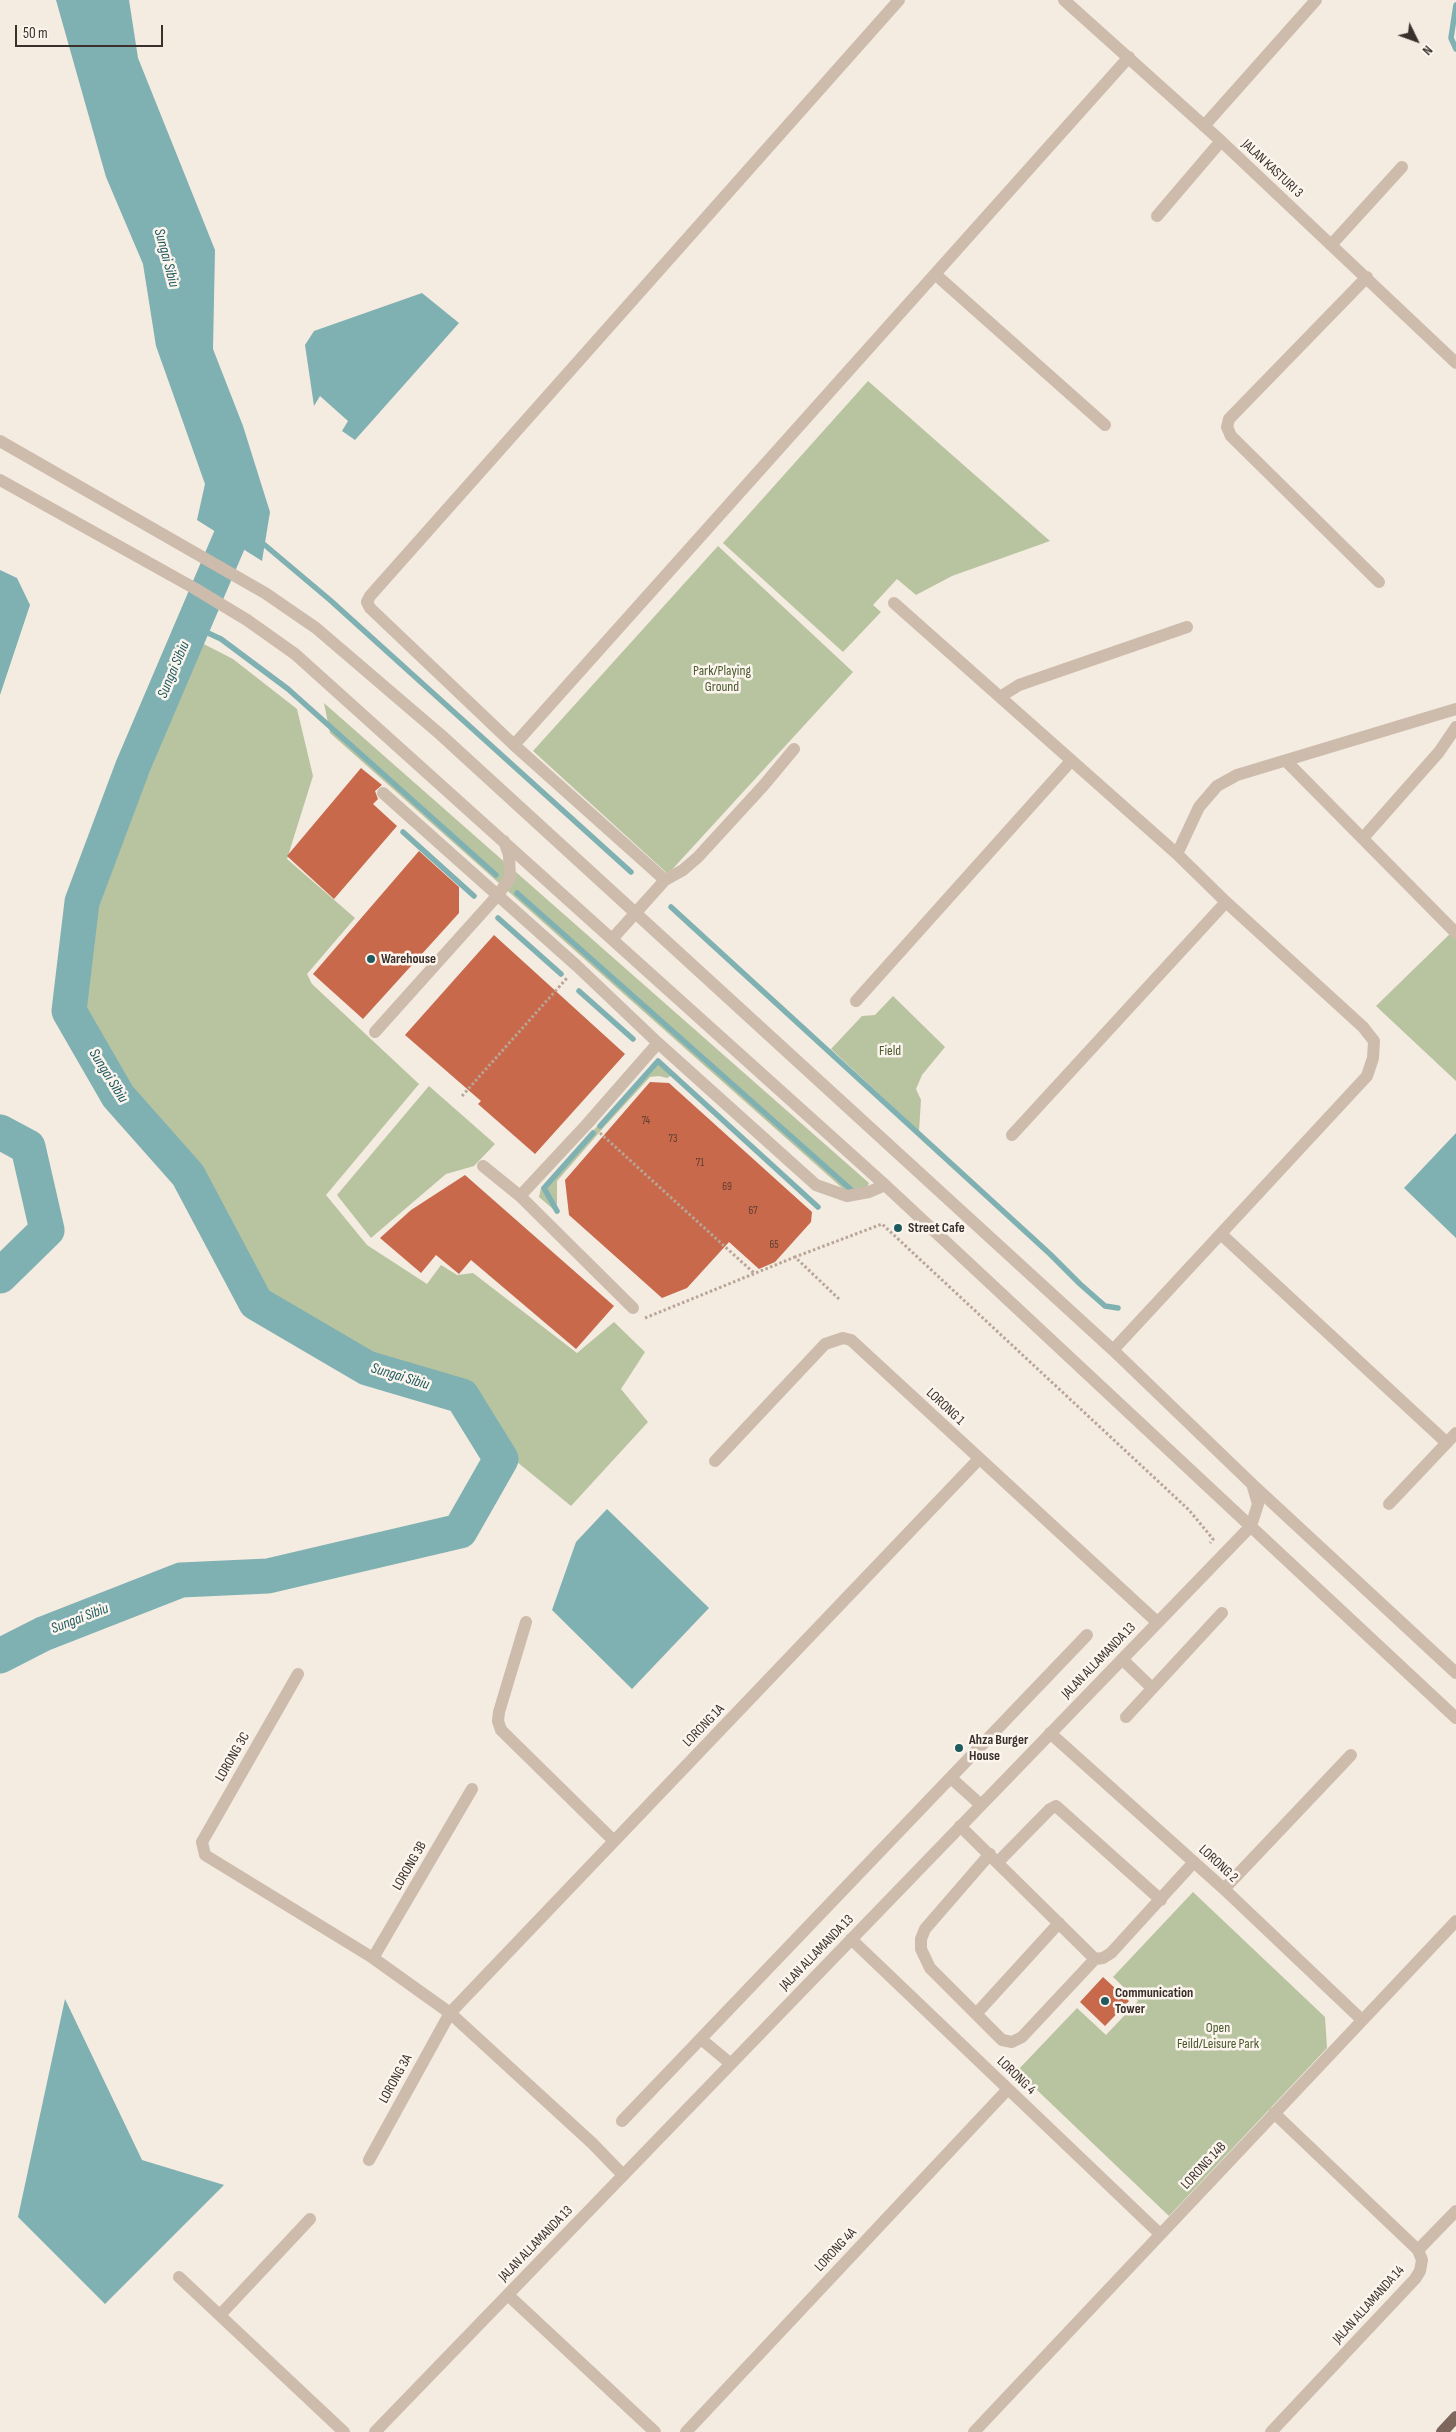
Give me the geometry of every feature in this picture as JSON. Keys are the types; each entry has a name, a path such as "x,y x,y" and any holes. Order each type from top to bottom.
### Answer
{"main road":[{"path":"1442,2432 1456,2417"}],"street":[{"path":"664,880 514,745 370,608 367,602 370,596 899,0"},
{"name":"JALAN KASTURI 3","path":"1064,0 1221,141 1456,363"},
{"path":"1204,126 1316,0"},
{"path":"514,745 1128,57"},
{"path":"1157,216 1221,141"},
{"path":"1331,245 1402,167"},
{"path":"935,274 1106,425"},
{"path":"1367,278 1229,419 1228,427 1231,436 1379,582"},
{"path":"0,441 265,593 316,628 441,735 1113,1350 1252,1484 1456,1673"},
{"path":"0,480 85,525 232,611 295,654 613,938 885,1185 1456,1718"},
{"path":"894,603 1177,854 1226,902 1363,1027 1374,1041 1373,1058 1367,1076 1222,1235 1113,1350"},
{"path":"1000,697 1019,685 1188,626"},
{"path":"1177,854 1199,807 1217,786 1237,775 1287,762 1456,709"},
{"path":"1363,838 1439,752 1456,728"},
{"path":"613,938 664,880 683,870 698,857 764,786 794,749"},
{"path":"856,1001 1071,761"},
{"path":"1287,762 1456,933"},
{"path":"383,794 577,966 658,1043 816,1185 848,1196 870,1192 885,1185"},
{"path":"376,1032 497,896 510,878 511,868 504,840"},
{"path":"1012,1135 1226,902"},
{"path":"520,1196 588,1123 658,1043"},
{"path":"484,1166 520,1196 633,1308"},
{"path":"1222,1235 1446,1443"},
{"name":"LORONG 1","path":"715,1461 825,1344 843,1338 851,1340 1157,1622"},
{"path":"1389,1504 1456,1432"},
{"name":"LORONG 1A","path":"450,2013 979,1459"},
{"name":"JALAN ALLAMANDA 13","path":"375,2432 1250,1526 1258,1504 1252,1484"},
{"path":"1126,1717 1222,1613"},
{"path":"526,1622 503,1698 498,1721 501,1730 614,1841"},
{"path":"622,2121 1087,1636"},
{"path":"1122,1658 1152,1688"},
{"name":"LORONG 3C","path":"298,1674 202,1842 205,1855 374,1958"},
{"name":"LORONG 2","path":"1050,1733 1224,1889 1362,2020"},
{"path":"1224,1889 1351,1754"},
{"path":"951,1778 981,1805"},
{"name":"LORONG 3B","path":"374,1958 472,1788"},
{"path":"1161,1900 1056,1806 1050,1808 994,1858 925,1929 921,1938 921,1949 930,1968 1002,2040 1012,2042 1022,2037 1095,1959 1103,1958 1111,1953 1161,1900 1194,1862"},
{"path":"960,1826 1095,1959"},
{"name":"LORONG 14B","path":"974,2432 1456,1920"},
{"path":"976,2014 1059,1923"},
{"name":"LORONG 4","path":"851,1939 1160,2234"},
{"path":"374,1958 450,2013 592,2143 623,2175"},
{"name":"LORONG 3A","path":"369,2160 450,2013"},
{"path":"701,2039 731,2064"},
{"name":"LORONG 4A","path":"686,2432 1008,2090"},
{"path":"1274,2113 1418,2250 1456,2211"},
{"path":"220,2315 310,2219"},
{"name":"JALAN ALLAMANDA 14","path":"1271,2432 1415,2279 1420,2271 1422,2260 1418,2250"},
{"path":"179,2277 344,2432"},
{"path":"508,2294 654,2432"}],"path":[{"path":"462,1096 577,966"},
{"path":"588,1123 755,1274"},
{"path":"645,1318 882,1224 1189,1510 1213,1539 1207,1546"},
{"path":"795,1258 840,1300"}],"green space":[{"path":"868,381 1050,541 952,576 916,595 897,579 873,605 881,612 843,652 723,543"},
{"name":"Park/Playing Ground","path":"718,546 853,672 668,874 533,751"},
{"path":"194,639 233,659 297,709 313,776 287,859 355,918 307,974 312,984 419,1084 326,1195 367,1245 427,1284 441,1265 457,1275 473,1273 577,1353 614,1322 645,1352 621,1389 648,1422 571,1506 511,1457 464,1389 375,1361 264,1300 200,1176 130,1095 82,1008 92,910"},
{"path":"324,703 869,1183 867,1188 850,1195 330,733"},
{"path":"1456,928 1456,1081 1376,1006"},
{"name":"Field","path":"893,996 945,1047 922,1075 916,1089 921,1100 919,1131 831,1049 862,1016 875,1015"},
{"path":"657,1064 662,1065 674,1074 667,1078 659,1076 650,1077 604,1127 557,1181 557,1204 553,1209 539,1197 541,1188 650,1068"},
{"path":"429,1086 495,1144 474,1166 446,1174 371,1238 337,1195"},
{"name":"Open Feild/Leisure Park","path":"1193,1892 1325,2017 1327,2048 1169,2216 1017,2071 1077,2008 1106,2035 1138,2001 1113,1977"}],"water":[{"path":"56,0 129,0 138,58 215,250 213,349 243,426 270,512 262,561 197,520 205,484 156,346 143,264 106,177"},
{"path":"422,293 459,323 355,440 342,431 348,421 320,396 314,406 305,345 314,331"},
{"path":"0,570 17,578 30,605 0,695"},
{"path":"1456,1133 1456,1238 1404,1188"},
{"path":"607,1509 709,1608 632,1689 552,1610 576,1542"},
{"path":"65,1999 142,2160 224,2185 105,2304 18,2217"}],"building":[{"path":"361,768 382,785 375,791 378,799 373,804 397,826 334,899 287,856"},
{"name":"Warehouse","path":"419,851 459,887 459,913 363,1019 313,974"},
{"path":"494,935 625,1054 535,1154 478,1104 481,1101 405,1035"},
{"path":"650,1082 669,1083 812,1212 811,1222 775,1262 759,1269 729,1242 687,1288 662,1298 569,1215 565,1180"},
{"path":"465,1175 614,1306 576,1349 471,1260 459,1274 436,1255 421,1273 380,1238 411,1210"},
{"name":"Communication Tower","path":"1103,1977 1129,2001 1105,2026 1080,2002"}],"waterway":[{"path":"1456,5 1451,38 1456,49"},
{"name":"Sungai Sibiu","path":"0,1656 43,1634 181,1580 268,1576 460,1531 501,1459 462,1396 367,1368 256,1303 188,1175 118,1096 69,1011 82,902 133,766 238,520 231,495"},
{"path":"260,541 330,600 631,872"},
{"path":"193,626 221,639 288,689 496,875"},
{"path":"403,832 474,896"},
{"path":"517,893 856,1194"},
{"path":"671,907 1050,1254 1080,1284 1105,1306 1118,1308"},
{"path":"498,918 561,974"},
{"path":"579,991 633,1039"},
{"path":"600,1126 658,1061 818,1207"},
{"name":"Sungai Sibiu","path":"0,1132 28,1147 47,1230 0,1276"},
{"path":"557,1211 544,1188 593,1133"}],"place":[{"name":"Warehouse","path":"371,959"},
{"name":"Street Cafe","path":"898,1228"},
{"name":"Ahza Burger House","path":"959,1748"},
{"name":"Communication Tower","path":"1105,2001"}]}
